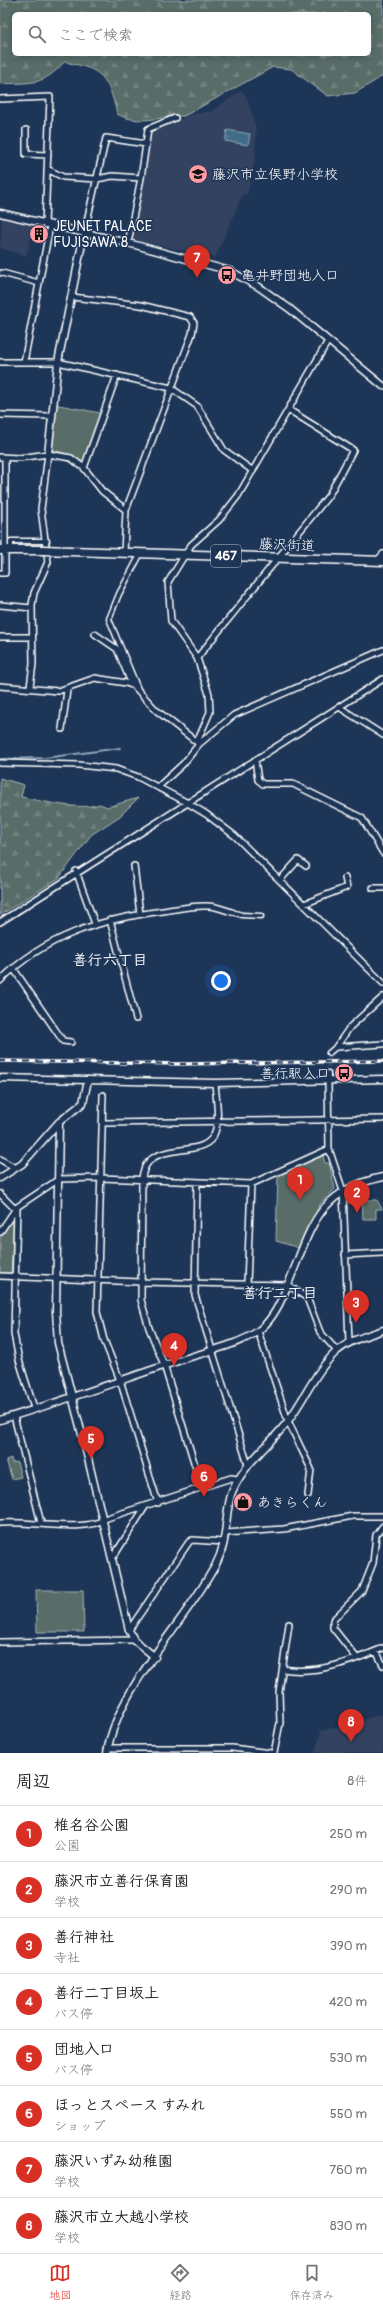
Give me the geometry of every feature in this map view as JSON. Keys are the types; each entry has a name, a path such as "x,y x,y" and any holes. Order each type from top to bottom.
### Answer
{"highway":[{"name":"藤沢街道","path":"6,550 380,561"}],"street":[{"path":"0,99 50,97 47,169 47,226 39,283 24,362"},
{"path":"128,243 141,178 148,129 176,118"},
{"path":"26,130 26,154 48,155"},
{"path":"30,687 34,664 32,608 34,593 48,562 47,541 41,509 51,416 58,362 84,234 106,138 146,144"},
{"path":"47,169 63,177 97,179 112,176 141,178"},
{"path":"0,213 47,226 128,243 214,265 241,276 290,309 383,386"},
{"path":"1,273 39,283"},
{"path":"72,297 141,305 193,319 192,334 126,510 124,553"},
{"path":"158,787 184,763 198,743 208,718 210,705 209,694 197,658 173,626 169,615 168,582 191,545 225,513 253,471 328,341"},
{"path":"0,362 58,362 171,388 197,406 224,450 253,471"},
{"path":"84,468 117,375"},
{"path":"197,658 329,495 353,450 289,410"},
{"path":"0,415 51,416"},
{"path":"0,573 5,573 6,550 3,457 48,454 71,458 84,468 102,491 126,510"},
{"path":"6,550 11,541 47,541"},
{"path":"138,690 110,620 119,594 141,553"},
{"path":"380,561 383,554"},
{"path":"0,605 32,608"},
{"path":"95,634 117,649 132,685"},
{"path":"0,637 32,636"},
{"path":"198,743 216,727 240,712 383,650"},
{"path":"0,686 30,687 46,691 67,690 95,678 107,678 132,685 156,710 198,743"},
{"path":"0,922 186,802 383,679"},
{"path":"62,729 67,690"},
{"path":"339,707 383,735"},
{"path":"255,760 258,780 263,784 293,784 362,818 383,853"},
{"path":"0,763 108,768 128,773 186,802 224,827 280,880 383,983"},
{"path":"280,880 298,860 306,866"},
{"path":"134,866 140,914"},
{"path":"76,872 94,924"},
{"path":"304,904 347,887 345,878"},
{"path":"373,888 383,888"},
{"path":"0,981 13,968 60,938 94,924 110,920 140,914 209,906 242,915 261,916"},
{"path":"110,920 136,1019"},
{"path":"13,968 63,1041 71,1042"},
{"path":"330,1054 350,1027 383,997"},
{"path":"336,1047 383,1044"},
{"path":"0,1078 215,1083 328,1076 383,1079"},
{"path":"328,1076 329,1149 343,1191 349,1342"},
{"path":"0,1178 29,1157 59,1122 83,1103 88,1080"},
{"path":"202,1488 164,1365 145,1314 140,1282 142,1180 144,1170 151,1160 168,1152 200,1147 212,1138 217,1122 215,1083"},
{"path":"103,1095 96,1280 96,1299 99,1326 120,1380 158,1503"},
{"path":"103,1122 329,1121 383,1119"},
{"path":"59,1122 56,1278 58,1343 129,1630 134,1640 155,1657"},
{"path":"0,1232 16,1208 59,1179 101,1178 251,1184 329,1149"},
{"path":"0,1159 15,1168"},
{"path":"0,1420 246,1338 258,1331 273,1315 288,1285 319,1214 331,1200 343,1191 362,1182 383,1177"},
{"path":"197,1182 194,1282 195,1295 248,1465"},
{"path":"247,1284 251,1184"},
{"path":"0,1194 16,1208"},
{"path":"16,1208 14,1277 15,1341 34,1408"},
{"path":"345,1255 383,1253"},
{"path":"0,1276 140,1282 288,1285 307,1298 320,1332 337,1351"},
{"path":"289,1624 280,1692 280,1723 273,1753 239,1748 206,1750 108,1750 118,1715 155,1657 209,1578 224,1542 229,1502 238,1479 248,1465 288,1421 325,1364 337,1351 349,1342 383,1330"},
{"path":"258,1331 288,1421 311,1469 308,1495"},
{"path":"14,1416 41,1523"},
{"path":"0,1523 41,1523 85,1526 231,1478 238,1479"},
{"path":"112,1559 145,1507"},
{"path":"226,1533 284,1529 353,1516 383,1516"},
{"path":"356,1657 347,1643 336,1633 332,1624 335,1617 356,1599 362,1591 373,1563 376,1535 383,1526"},
{"path":"129,1630 189,1542 192,1540 224,1542"},
{"path":"0,1642 134,1640"},
{"path":"283,1669 318,1670 383,1648"},
{"path":"376,1651 383,1665"}],"shaded area":[{"name":"藤沢市立俣野小学校","path":"242,90 248,100 256,128 255,159 247,196 243,194 215,258 130,239 145,173 150,131 166,127 189,115 212,111"},
{"path":"2,218 34,226 26,256 0,248"},
{"path":"383,1714 383,1753 315,1753 321,1731"}],"green space":[{"path":"0,0 383,0 383,76 355,93 328,96 291,69 273,67 184,116 142,120 125,118 117,114 111,92 104,79 93,70 82,66 65,61 50,75 36,82 0,84"},
{"path":"54,404 100,413 83,462 71,455 49,449"},
{"path":"0,778 24,785 21,797 60,805 91,806 100,804 107,807 138,798 120,816 91,835 59,878 0,915"},
{"path":"323,1155 325,1163 329,1163 335,1189 320,1204 299,1248 276,1241 278,1174"},
{"path":"362,1200 377,1200 382,1209 376,1209 376,1219 363,1219"},
{"path":"14,1218 11,1273 0,1273 0,1238"},
{"path":"11,1458 12,1463 17,1462 21,1477 12,1479 6,1460"},
{"path":"36,1590 83,1590 84,1632 37,1632"}],"water":[{"path":"227,130 250,134 248,145 225,141"}],"waterway":[{"path":"0,759 45,758 120,748"}],"tunnel":[{"path":"328,1073 329,1053"}],"railway":[{"path":"0,1061 181,1064 383,1061"}],"place":[{"name":"藤沢市立俣野小学校","path":"198,174"},
{"name":"JEUNET PALACE FUJISAWA 8","path":"39,234"},
{"name":"亀井野団地入口","path":"227,275"},
{"name":"藤沢いずみ幼稚園","path":"197,278"},
{"name":"善行駅入口","path":"344,1073"},
{"name":"椎名谷公園","path":"300,1200"},
{"name":"藤沢市立善行保育園","path":"357,1213"},
{"name":"善行神社","path":"356,1323"},
{"name":"善行二丁目坂上","path":"174,1366"},
{"name":"団地入口","path":"91,1459"},
{"name":"ほっとスペース すみれ","path":"204,1497"},
{"name":"あきらくん","path":"243,1502"},
{"name":"藤沢市立大越小学校","path":"351,1742"}],"district":[{"name":"善行六丁目","path":"110,960"},
{"name":"善行二丁目","path":"280,1293"}]}
